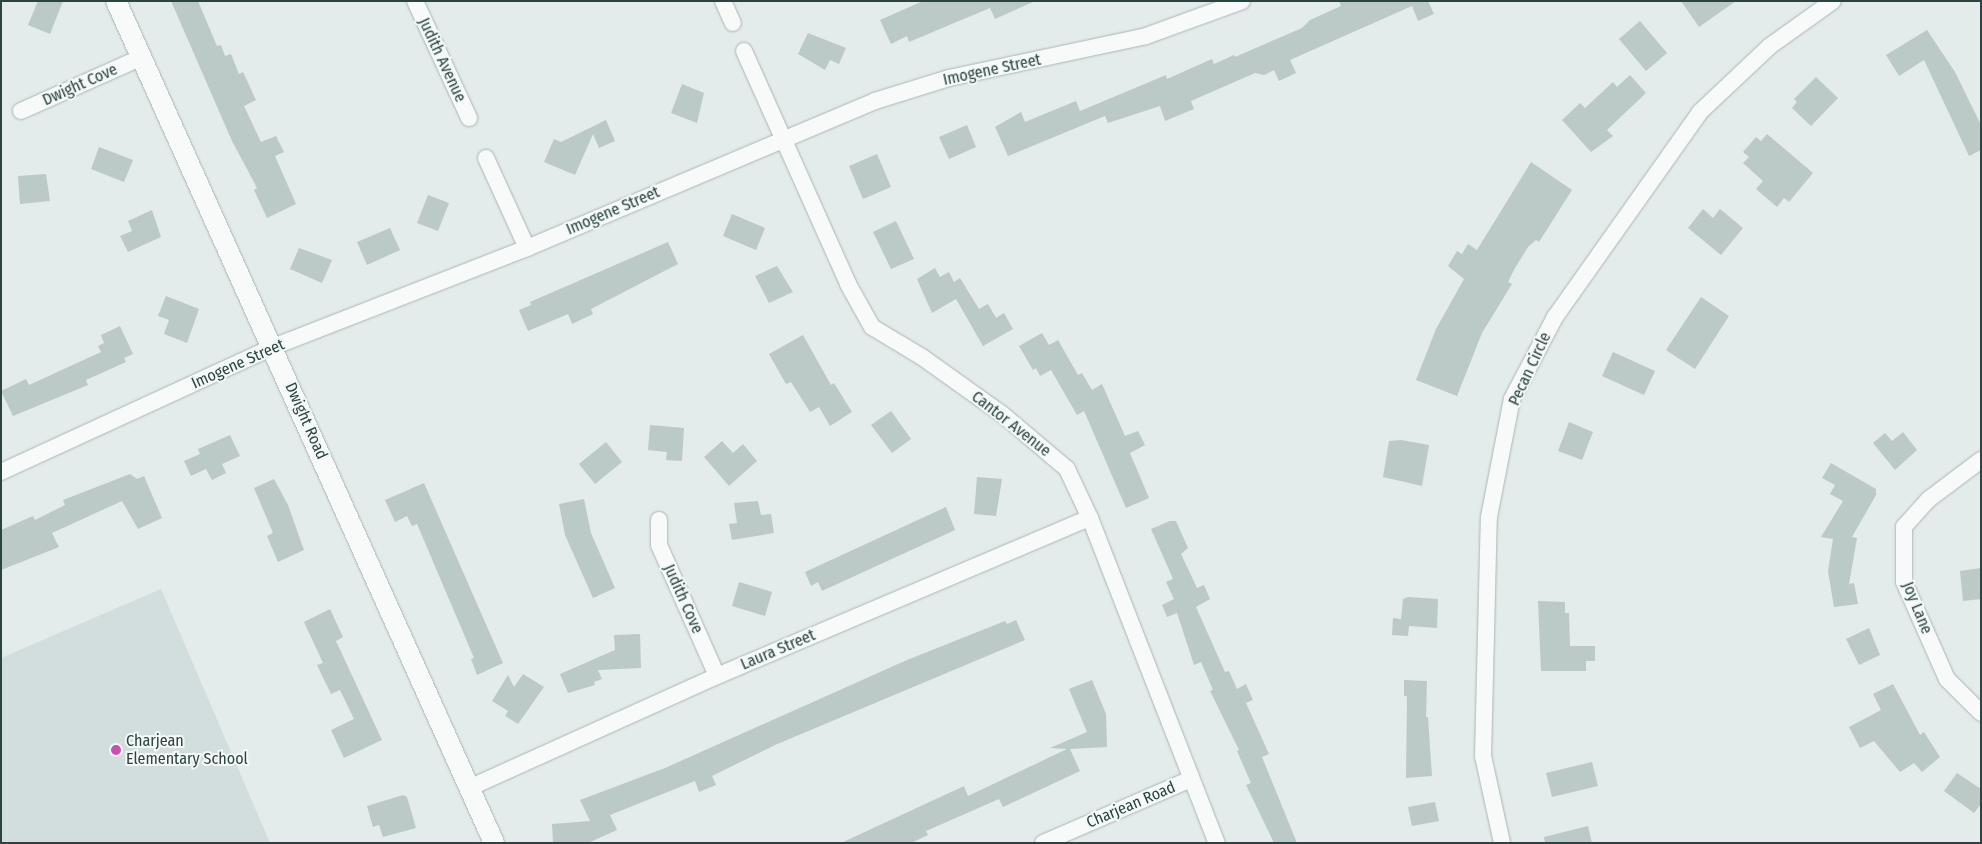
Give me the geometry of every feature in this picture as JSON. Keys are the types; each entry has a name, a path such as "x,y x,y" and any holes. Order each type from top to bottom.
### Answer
{"street":[{"name":"Dwight Road","path":"116,1 140,58 273,347 494,843"},
{"name":"Judith Avenue","path":"415,1 469,118"},
{"path":"723,1 733,23"},
{"name":"Imogene Street","path":"1,472 273,347 528,248 782,139 910,89 1146,36 1242,1"},
{"name":"Pecan Circle","path":"1502,843 1482,756 1489,517 1512,399 1555,317 1700,112 1770,46 1833,1"},
{"name":"Cantor Avenue","path":"744,51 848,284 872,327 922,357 1002,414 1067,470 1090,518 1217,843"},
{"name":"Dwight Cove","path":"21,111 140,58"},
{"path":"486,158 528,248"},
{"name":"Joy Lane","path":"1981,460 1928,500 1904,527 1904,582 1947,679 1981,713"},
{"name":"Laura Street","path":"469,788 717,676 1090,518"},
{"name":"Judith Cove","path":"658,520 659,545 717,676"},
{"name":"Charjean Road","path":"1042,843 1191,779"}],"shaded area":[{"name":"Charjean Elementary School","path":"161,589 270,843 1,843 1,658"}],"building":[{"path":"38,1 63,1 50,34 28,25"},
{"path":"171,1 198,1 217,46 221,45 225,56 231,54 239,74 243,72 256,100 244,106 261,142 276,136 284,152 275,156 296,204 267,218 254,190 257,188 232,141"},
{"path":"923,1 1035,1 995,19 990,8 909,42 907,36 891,44 880,20"},
{"path":"1339,1 1428,1 1434,14 1418,21 1412,6 1290,60 1296,73 1279,81 1274,70 1264,75 1255,73 1191,101 1194,109 1165,121 1160,106 1108,123 1105,116 1008,156 995,127 1021,112 1025,122 1076,101 1080,111 1166,75 1167,79 1212,59 1214,64 1234,55 1235,57 1302,28 1310,20 1341,6"},
{"path":"1681,1 1736,1 1699,27"},
{"path":"1640,21 1667,53 1646,71 1619,39"},
{"path":"1927,30 1955,72 1981,125 1981,150 1969,156 1924,60 1899,76 1886,55"},
{"path":"808,33 846,48 839,64 830,60 825,70 798,54"},
{"path":"1630,75 1646,93 1607,130 1613,136 1591,152 1562,120 1580,103 1585,108 1613,82 1617,87"},
{"path":"1816,77 1838,98 1811,126 1792,108 1797,102 1794,99"},
{"path":"682,84 704,93 697,123 671,113"},
{"path":"606,120 615,141 599,148 593,134 575,175 544,162 554,139 561,142"},
{"path":"967,125 976,147 949,159 939,137"},
{"path":"1767,134 1813,173 1789,202 1784,198 1777,207 1756,189 1763,181 1743,163 1749,157 1743,152 1756,137 1761,141"},
{"path":"99,147 133,160 124,182 91,169"},
{"path":"877,154 891,187 863,199 849,166"},
{"path":"1531,162 1572,190 1539,242 1536,240 1528,247 1515,268 1508,282 1512,284 1482,333 1457,396 1416,380 1436,329 1464,279 1448,266 1457,251 1462,254 1468,244 1477,250"},
{"path":"46,174 50,201 20,204 18,176"},
{"path":"428,195 449,203 438,231 417,223"},
{"path":"1703,209 1713,218 1720,209 1743,228 1721,255 1688,228"},
{"path":"152,210 161,237 128,252 120,236 132,231 128,221"},
{"path":"732,214 765,228 756,250 723,236"},
{"path":"896,221 914,259 891,269 873,232"},
{"path":"390,228 400,250 367,265 357,242"},
{"path":"668,242 678,264 591,309 593,314 572,324 568,314 528,331 519,310 531,305 530,302"},
{"path":"299,248 332,260 322,283 290,269"},
{"path":"777,266 793,292 769,303 755,276"},
{"path":"935,268 940,277 949,272 954,282 960,278 979,309 988,304 996,318 1004,313 1013,329 983,346 956,299 932,313 917,279"},
{"path":"166,296 199,309 187,343 164,334 169,320 158,316"},
{"path":"1701,297 1729,316 1695,369 1666,350"},
{"path":"120,326 133,354 124,358 126,362 86,380 88,385 13,416 1,391 26,379 29,385 101,352 98,346 104,343 101,335"},
{"path":"1042,333 1049,345 1058,340 1078,375 1082,373 1092,390 1102,384 1125,436 1138,431 1145,445 1130,453 1149,498 1126,508 1084,411 1077,415 1051,370 1040,376 1036,368 1033,370 1019,346"},
{"path":"803,335 831,385 834,383 852,412 830,426 819,407 810,412 791,382 786,384 769,354"},
{"path":"1613,352 1655,371 1644,395 1602,376"},
{"path":"891,411 911,439 892,453 871,425"},
{"path":"1569,422 1593,432 1582,460 1558,451"},
{"path":"650,425 684,428 682,461 666,460 667,452 648,450"},
{"path":"1903,432 1917,450 1895,470 1873,443 1885,433 1892,441"},
{"path":"230,435 240,456 222,464 226,473 212,480 206,469 191,476 184,461 200,454 198,449"},
{"path":"1401,440 1429,445 1422,486 1383,477 1389,441"},
{"path":"722,441 733,453 743,444 757,461 729,486 704,457"},
{"path":"606,442 622,462 595,484 579,464"},
{"path":"1831,463 1876,489 1876,495 1852,537 1857,538 1849,584 1854,583 1858,604 1834,607 1828,571 1833,539 1821,537 1843,501 1830,494 1835,485 1822,478"},
{"path":"130,474 137,479 144,476 162,518 138,529 122,501 52,533 59,547 1,570 1,530 33,516 35,520 65,505 63,500"},
{"path":"977,477 1002,479 996,516 974,514"},
{"path":"274,479 288,505 304,550 278,562 267,536 273,533 254,488"},
{"path":"424,483 503,663 477,675 471,659 474,658 417,524 412,526 407,516 395,522 385,500"},
{"path":"584,499 591,533 615,588 593,598 565,535 559,504"},
{"path":"758,501 761,515 771,514 774,533 732,540 729,524 737,523 734,503"},
{"path":"946,507 955,530 822,591 818,582 811,586 805,572"},
{"path":"1170,521 1176,521 1188,548 1181,554 1197,588 1204,585 1210,599 1196,607 1225,672 1229,671 1237,689 1246,684 1253,700 1246,703 1269,754 1262,757 1297,843 1274,843 1246,785 1251,783 1237,751 1239,750 1210,691 1213,690 1201,662 1194,665 1177,613 1167,617 1162,605 1174,599 1166,582 1173,579 1151,529"},
{"path":"1981,568 1981,599 1963,601 1960,571"},
{"path":"739,582 772,592 765,616 732,606"},
{"path":"1408,597 1438,599 1437,628 1409,626 1408,636 1392,635 1393,618 1401,619 1403,599"},
{"path":"1538,601 1565,602 1565,613 1569,613 1570,646 1595,646 1595,661 1586,661 1586,671 1541,671"},
{"path":"330,609 343,637 336,641 382,740 344,758 331,730 354,719 340,690 331,694 317,665 323,663 304,622"},
{"path":"1016,620 1025,640 775,745 712,776 716,785 699,792 695,781 610,815 617,830 588,843 553,843 552,824 590,821 580,800 665,768 907,660 1005,621 1007,624"},
{"path":"1869,628 1880,655 1859,665 1846,639"},
{"path":"640,634 641,668 598,670 602,679 594,682 595,685 568,693 560,674 615,650 614,635"},
{"path":"523,674 544,687 518,724 505,716 508,711 492,701 508,675 514,687"},
{"path":"1092,680 1106,714 1107,747 1070,749 1080,771 1003,807 999,799 926,831 928,835 911,843 841,843 964,786 968,796 1067,749 1050,748 1087,732 1069,689"},
{"path":"1404,680 1427,681 1426,717 1428,717 1432,776 1406,778 1407,696 1404,696"},
{"path":"1893,684 1920,735 1924,732 1940,757 1922,772 1914,763 1900,772 1874,741 1860,748 1849,727 1881,710 1873,694"},
{"path":"1592,762 1598,786 1552,797 1546,773"},
{"path":"1957,773 1981,789 1981,804 1974,813 1944,791"},
{"path":"403,795 407,797 416,828 383,837 379,825 373,827 367,806"},
{"path":"1435,802 1439,821 1412,826 1408,807"},
{"path":"1588,826 1592,843 1545,843 1544,837"}],"place":[{"name":"Charjean Elementary School","path":"116,750"}]}
